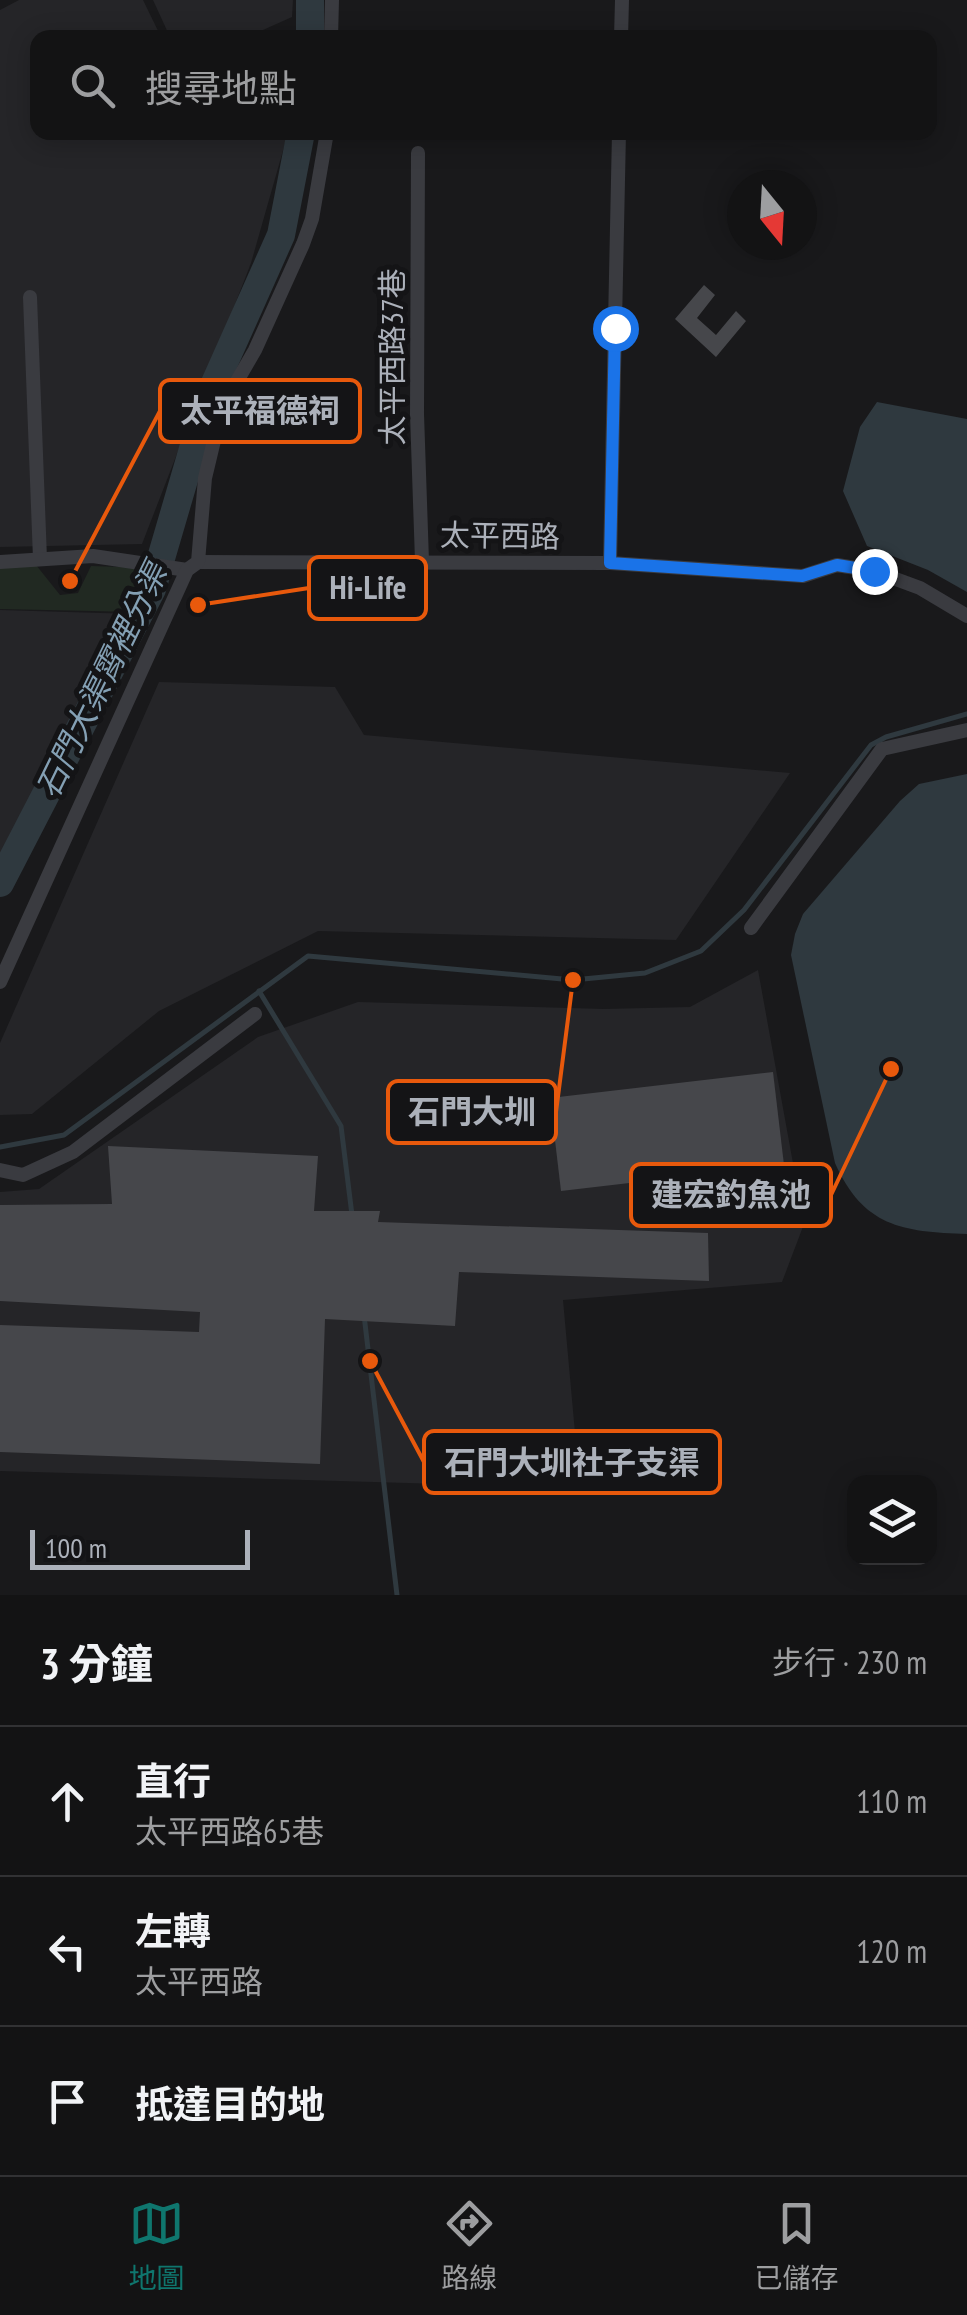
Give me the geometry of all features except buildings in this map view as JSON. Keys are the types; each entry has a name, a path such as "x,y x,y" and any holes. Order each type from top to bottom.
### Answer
{"street":[{"path":"331,30 332,0"},
{"path":"622,0 622,30"},
{"path":"0,982 192,566 204,478 222,407 255,350 303,244 312,220 325,140"},
{"path":"610,563 620,140"},
{"name":"太平西路37巷","path":"418,154 417,414 422,561"},
{"path":"30,297 40,559"},
{"name":"太平西路","path":"0,562 94,556 169,567 422,561 610,563 802,576 837,565 874,571 920,588 967,616"},
{"path":"751,928 882,749 967,730"},
{"path":"0,1170 23,1175 73,1152 255,1014"}],"shaded area":[{"path":"19,0 143,0 158,30 30,30 30,140 286,140 251,263 142,544 0,547 0,10"},
{"path":"153,0 293,0 292,17 263,30 167,30"},
{"path":"877,402 967,419 967,592 928,570 867,546 843,491 860,427"},
{"path":"36,565 60,595 78,593 91,566 155,568 136,612 0,609 0,566"},
{"path":"0,610 135,614 0,867"},
{"path":"159,682 335,687 364,735 790,773 676,940 318,931 159,1011 32,1114 0,1115 0,1043"},
{"path":"967,774 967,1234 922,1231 887,1221 872,1213 846,1184 835,1163 791,955 803,914 900,801 919,784"},
{"path":"758,970 804,1224 782,1282 563,1300 580,1488 0,1471 0,1192 39,1189 258,1037 358,1002 604,1009 690,1007"}],"waterway":[{"name":"石門大渠霄裡分渠","path":"310,0 310,30"},
{"name":"石門大渠霄裡分渠","path":"0,883 152,589 207,401 281,235 299,140"},
{"path":"0,1147 64,1135 308,956 573,980 645,973 701,951 744,910 871,745 886,737 967,714"},
{"path":"259,991 341,1126 352,1215"},
{"path":"364,1315 397,1595"}],"place":[{"name":"太平福德祠","path":"70,581"},
{"name":"Hi-Life","path":"198,605"},
{"name":"石門大圳","path":"573,980"},
{"name":"建宏釣魚池","path":"891,1069"},
{"name":"石門大圳社子支渠","path":"370,1361"}],"route":[{"path":"615,328 610,563 802,576 837,565 874,571"}]}
